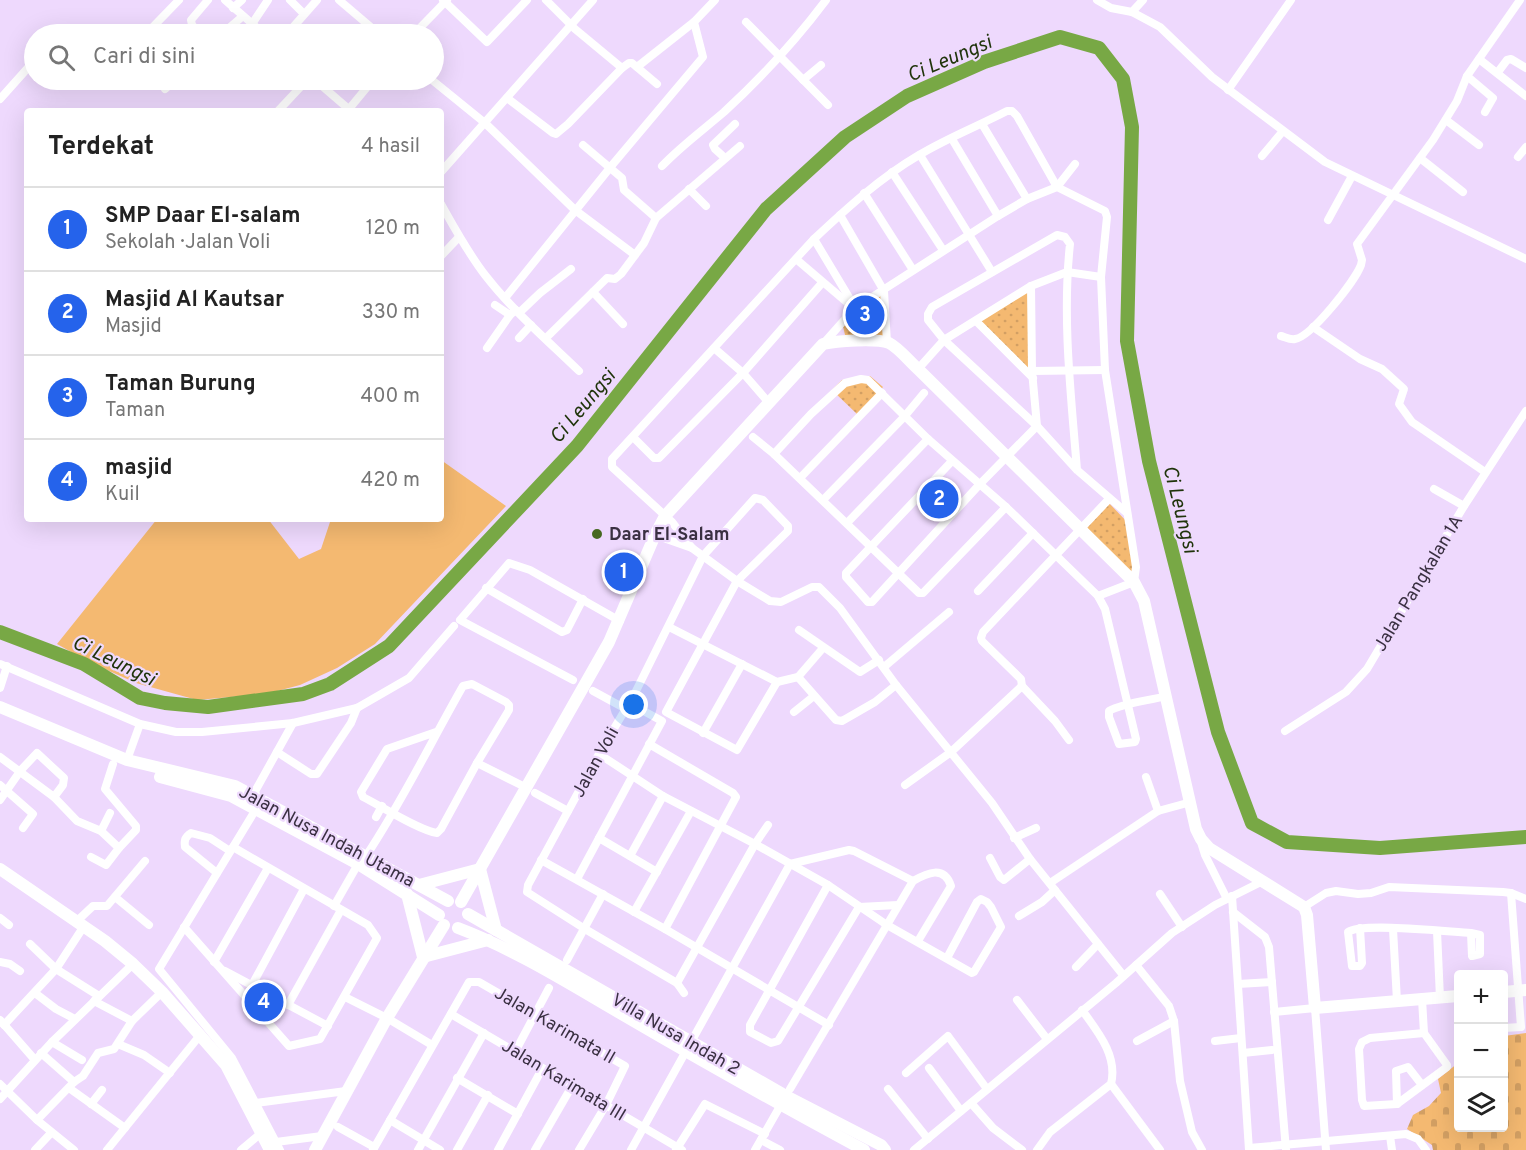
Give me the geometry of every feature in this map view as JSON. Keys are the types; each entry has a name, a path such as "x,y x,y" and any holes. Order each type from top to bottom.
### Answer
{"street":[{"path":"156,24 179,0"},
{"path":"192,24 191,20 208,0"},
{"path":"225,0 252,24 268,0"},
{"path":"233,8 242,0"},
{"path":"290,0 304,14"},
{"path":"296,24 317,0"},
{"path":"339,0 367,24"},
{"path":"422,24 441,1 487,42 527,0"},
{"path":"546,0 572,26 622,68"},
{"path":"444,169 593,0"},
{"path":"637,66 694,22 715,0"},
{"path":"662,166 723,112 779,56 826,0"},
{"path":"1097,0 1111,8 1132,12 1166,31 1212,77 1315,156 1392,196 1433,213 1526,259"},
{"path":"1132,12 1143,0"},
{"path":"1228,90 1291,0"},
{"path":"1281,336 1296,339 1313,327 1346,291 1360,269 1362,260 1357,244 1446,120 1467,76 1520,0"},
{"path":"234,24 243,16"},
{"path":"505,298 609,167 703,57 694,22"},
{"path":"746,22 828,105"},
{"path":"1479,59 1526,96"},
{"path":"1498,72 1507,60 1511,59 1526,68"},
{"path":"507,98 556,134 622,68 630,63 637,66 657,84"},
{"path":"803,80 821,65"},
{"path":"0,99 24,72"},
{"path":"1467,76 1493,98 1485,112"},
{"path":"281,108 298,90"},
{"path":"327,90 348,108"},
{"path":"352,108 365,90"},
{"path":"444,90 485,123 575,210 635,255"},
{"path":"692,548 666,516 612,467 612,459 814,239 864,193 920,155 1007,111 1015,114 1057,187 1106,212 1101,277 1105,370 1136,567 1134,582"},
{"path":"1446,120 1479,145"},
{"path":"724,158 713,145 735,124"},
{"path":"982,124 1027,199"},
{"path":"1262,156 1283,131"},
{"path":"952,139 998,216"},
{"path":"583,145 623,179 625,191 656,218"},
{"path":"546,338 607,278 617,277 649,234 656,218 740,146"},
{"path":"1518,157 1526,147"},
{"path":"920,155 992,272"},
{"path":"1420,158 1463,192"},
{"path":"315,1150 423,957 441,920 441,907 454,902 480,869 531,791 620,621 655,535 666,516 855,309 998,216 1027,199 1057,187 1075,164"},
{"path":"892,172 943,250"},
{"path":"1328,220 1352,176"},
{"path":"689,189 706,206"},
{"path":"864,193 913,270"},
{"path":"444,210 484,275 515,312 546,338 579,371"},
{"path":"840,215 884,291 887,343"},
{"path":"1077,470 1069,371 1067,272 1070,243 1061,235 1052,237 930,310 927,320 944,340 1037,426 1077,470 1127,513"},
{"path":"444,253 459,237"},
{"path":"814,239 855,309"},
{"path":"796,259 855,309"},
{"path":"487,348 515,312 571,269"},
{"path":"918,369 944,340 1031,286 1067,272 1101,277"},
{"path":"633,437 654,458 659,458 743,373 822,283"},
{"path":"1031,286 1032,375 1037,426"},
{"path":"593,292 623,324"},
{"path":"495,305 515,312"},
{"path":"976,321 1032,375"},
{"path":"519,338 531,325"},
{"path":"1313,327 1360,359 1382,369 1404,389 1399,404 1412,422 1485,472"},
{"path":"823,344 838,341 887,343 918,369 1134,582 1144,601 1196,830 1209,849 1304,907 1307,915 1326,1146"},
{"path":"714,348 743,373 769,403"},
{"path":"1032,375 1105,370"},
{"path":"774,454 844,383 866,380 952,461 1006,507 1098,596 1105,609 1128,705 1136,739 1135,742 1120,745 1109,714 1112,709 1128,705 1167,696"},
{"path":"800,478 882,393"},
{"path":"823,500 904,417 924,393"},
{"name":"Jalan Pangkalan 1A","path":"1285,730 1346,692 1367,669 1485,472 1525,414"},
{"path":"952,461 845,575 868,602 872,602 1006,456 1037,426"},
{"path":"753,436 871,545 917,592 923,593 1006,507"},
{"path":"847,523 928,439"},
{"path":"1434,489 1464,506"},
{"name":"Jalan Voli","path":"684,993 677,983 529,895 527,889 669,627 703,555 751,500 757,498 763,500 788,526 788,530 737,581"},
{"path":"1069,740 1055,721 1022,686 1021,679 981,638 983,632 1109,499"},
{"path":"978,591 1033,533"},
{"path":"655,535 692,548 737,581 770,601 781,602 812,587 819,587 840,608 896,685 992,803 1030,859 1123,975"},
{"path":"573,680 460,620 506,564 512,563 530,570 620,621"},
{"path":"737,581 666,712 737,750 777,682"},
{"path":"1098,596 1134,582"},
{"path":"486,588 563,632 567,630 583,599"},
{"path":"799,630 860,672 882,664 949,612"},
{"path":"0,688 3,665 140,724 176,732 202,732 293,723 357,708 409,678 454,626"},
{"path":"669,627 777,682 798,678 824,648"},
{"path":"703,733 742,664"},
{"path":"798,678 836,720 842,721 875,702 896,685"},
{"path":"288,1005 362,860 392,811 465,684 472,684 509,705 509,711 437,833 429,832 392,811 363,797 361,792 383,754 393,746 436,732"},
{"path":"906,785 951,752 1022,686"},
{"path":"577,879 662,722 593,691"},
{"path":"794,712 814,696"},
{"name":"Jalan Nusa Indah Utama","path":"0,707 88,748 113,764 225,793 454,902"},
{"path":"277,752 311,774 317,774 351,723 357,708"},
{"name":"Jalan Nusa Indah Utama","path":"0,714 88,748 127,760 235,786 362,860 441,920"},
{"path":"252,795 293,723"},
{"path":"127,760 140,724"},
{"path":"649,744 735,794 736,798 665,929"},
{"path":"0,800 4,788 37,753 64,778 63,785 54,797"},
{"path":"599,754 663,796 828,885 886,925 972,973 1001,927 987,902 981,899 977,902 947,958"},
{"path":"0,757 21,770 54,797 77,821 100,831 119,848"},
{"path":"477,763 568,811"},
{"path":"91,857 106,864 136,830 136,826 105,789 113,764"},
{"path":"1146,777 1158,811"},
{"path":"4,788 33,814 23,828"},
{"path":"630,856 663,796"},
{"path":"1019,916 1042,902 1052,887 1158,811 1191,802"},
{"path":"376,817 382,806"},
{"path":"256,809 159,971 232,1058 276,1147"},
{"path":"634,912 691,812"},
{"path":"100,831 110,813"},
{"path":"677,983 695,947 768,825"},
{"path":"1014,838 1036,828"},
{"path":"184,927 289,1046 320,1039 377,938 368,925 268,868 210,838 191,833 186,836 185,847 217,873"},
{"path":"599,838 657,872"},
{"path":"1201,839 1205,855 1229,897 1233,912 1249,1149 1326,1146 1406,1134 1418,1139 1426,1150"},
{"path":"631,1150 790,864 849,850 913,881"},
{"path":"990,858 1000,878 1004,880 1030,859"},
{"path":"541,860 665,929 828,1025"},
{"path":"125,1128 91,1104 2,1022 35,993 56,969 89,909 93,906 107,906 145,861"},
{"path":"217,965 268,868"},
{"path":"0,869 81,923 133,964 162,992 226,1065 260,1134 276,1147"},
{"path":"419,885 480,869"},
{"path":"423,957 492,935 480,869"},
{"path":"755,1150 913,881 927,874 941,873 948,878 951,886 918,941"},
{"path":"914,1150 1182,927 1229,897 1261,882"},
{"path":"828,885 750,1025 750,1032 771,1043 776,1042 859,906"},
{"path":"1304,907 1326,893 1336,891 1371,893 1389,887 1510,892 1526,899"},
{"path":"252,985 304,889"},
{"path":"1508,1028 1523,1026 1522,991 1510,892"},
{"path":"407,894 423,957"},
{"path":"567,960 603,894"},
{"path":"1160,894 1182,927"},
{"path":"115,897 149,925"},
{"path":"441,920 451,929 458,928 467,920 467,910 454,902"},
{"path":"859,906 898,905"},
{"path":"1233,912 1265,937 1269,947 1286,1148"},
{"name":"Villa Nusa Indah 2","path":"468,914 492,935 689,1047 881,1144 885,1150"},
{"path":"0,918 9,925"},
{"name":"Villa Nusa Indah 2","path":"458,928 492,935"},
{"path":"1360,928 1471,933"},
{"path":"1393,929 1397,1001"},
{"path":"1437,931 1440,998"},
{"path":"30,944 56,969 96,999 132,1021"},
{"path":"1076,967 1098,944"},
{"path":"0,962 10,964 20,971"},
{"path":"0,1100 52,1042 133,964"},
{"path":"217,965 328,1026"},
{"path":"1136,965 1165,1000 1174,1021 1180,1081 1192,1132 1202,1150"},
{"name":"Jalan Karimata II","path":"451,1014 469,982 479,982 625,1066 606,1105"},
{"path":"1238,984 1272,982"},
{"path":"515,1052 549,988"},
{"path":"37,1120 83,1076 98,1053 103,1050 112,1051 132,1021 162,992"},
{"path":"35,993 56,1009 75,1019"},
{"path":"1274,1012 1454,996"},
{"path":"345,997 387,1018 432,1045"},
{"path":"1422,999 1424,1033 1447,1066 1397,1104 1367,1107 1363,1104 1360,1045 1370,1038 1424,1033"},
{"path":"1017,1000 1047,1039"},
{"path":"1037,1150 1050,1132 1111,1084 1114,1068 1102,1036 1082,1010"},
{"path":"338,1127 373,1149 451,1014"},
{"name":"Jalan Karimata III","path":"451,1014 679,1149"},
{"path":"1137,1041 1174,1021"},
{"path":"418,1150 484,1033"},
{"path":"107,1150 201,1034"},
{"path":"906,1073 948,1036 987,1089"},
{"path":"1215,1041 1242,1038"},
{"path":"52,1042 82,1060"},
{"path":"118,1044 144,1054 170,1073"},
{"path":"1242,1053 1272,1050"},
{"path":"1397,1104 1396,1071 1408,1067 1422,1084"},
{"path":"929,1068 961,1111"},
{"path":"498,1150 542,1069"},
{"path":"457,1078 518,1114"},
{"path":"0,1084 72,1150"},
{"path":"1111,1084 1160,1150"},
{"path":"535,1150 572,1086"},
{"path":"888,1089 927,1139"},
{"path":"91,1104 102,1090"},
{"path":"256,1103 346,1091"},
{"path":"457,1150 488,1095"},
{"name":"Villa Nusa Indah 2","path":"785,1097 864,1150"},
{"path":"970,1103 993,1128 1022,1150"},
{"path":"679,1149 705,1104 763,1137 780,1150"},
{"path":"579,1150 606,1105"},
{"path":"390,1120 440,1150"},
{"path":"35,1150 51,1132"},
{"path":"241,1150 260,1134"},
{"path":"276,1147 322,1136"},
{"path":"1390,1136 1392,1150"}],"green space":[{"path":"1031,286 1033,378 976,321"},
{"path":"884,288 884,337 846,339 841,318"},
{"path":"870,376 883,387 858,415 832,390 842,380"},
{"path":"444,462 506,506 375,644 337,668 300,685 266,694 197,700 136,683 87,661 57,644 155,522 270,522 299,559 321,549 330,522 444,522"},
{"path":"1107,501 1130,525 1136,567 1130,573 1081,528"},
{"path":"1526,1033 1526,1150 1433,1150 1432,1145 1407,1129 1413,1115 1429,1106 1441,1093 1438,1079 1454,1066 1454,1132 1508,1132 1508,1035"}],"waterway":[{"name":"Ci Leungsi","path":"0,632 84,664 140,698 165,703 208,707 303,694 330,684 389,646 577,446 766,209 845,137 907,96 984,62 1060,37 1099,48 1123,79 1132,127 1127,341 1149,461 1218,732 1252,823 1287,842 1380,848 1526,837"}],"place":[{"name":"Taman Burung","path":"865,315"},
{"name":"Masjid Al Kautsar","path":"939,499"},
{"name":"Daar El-Salam","path":"597,534"},
{"name":"SMP Daar El-salam","path":"624,572"},
{"name":"masjid","path":"264,1002"}]}
